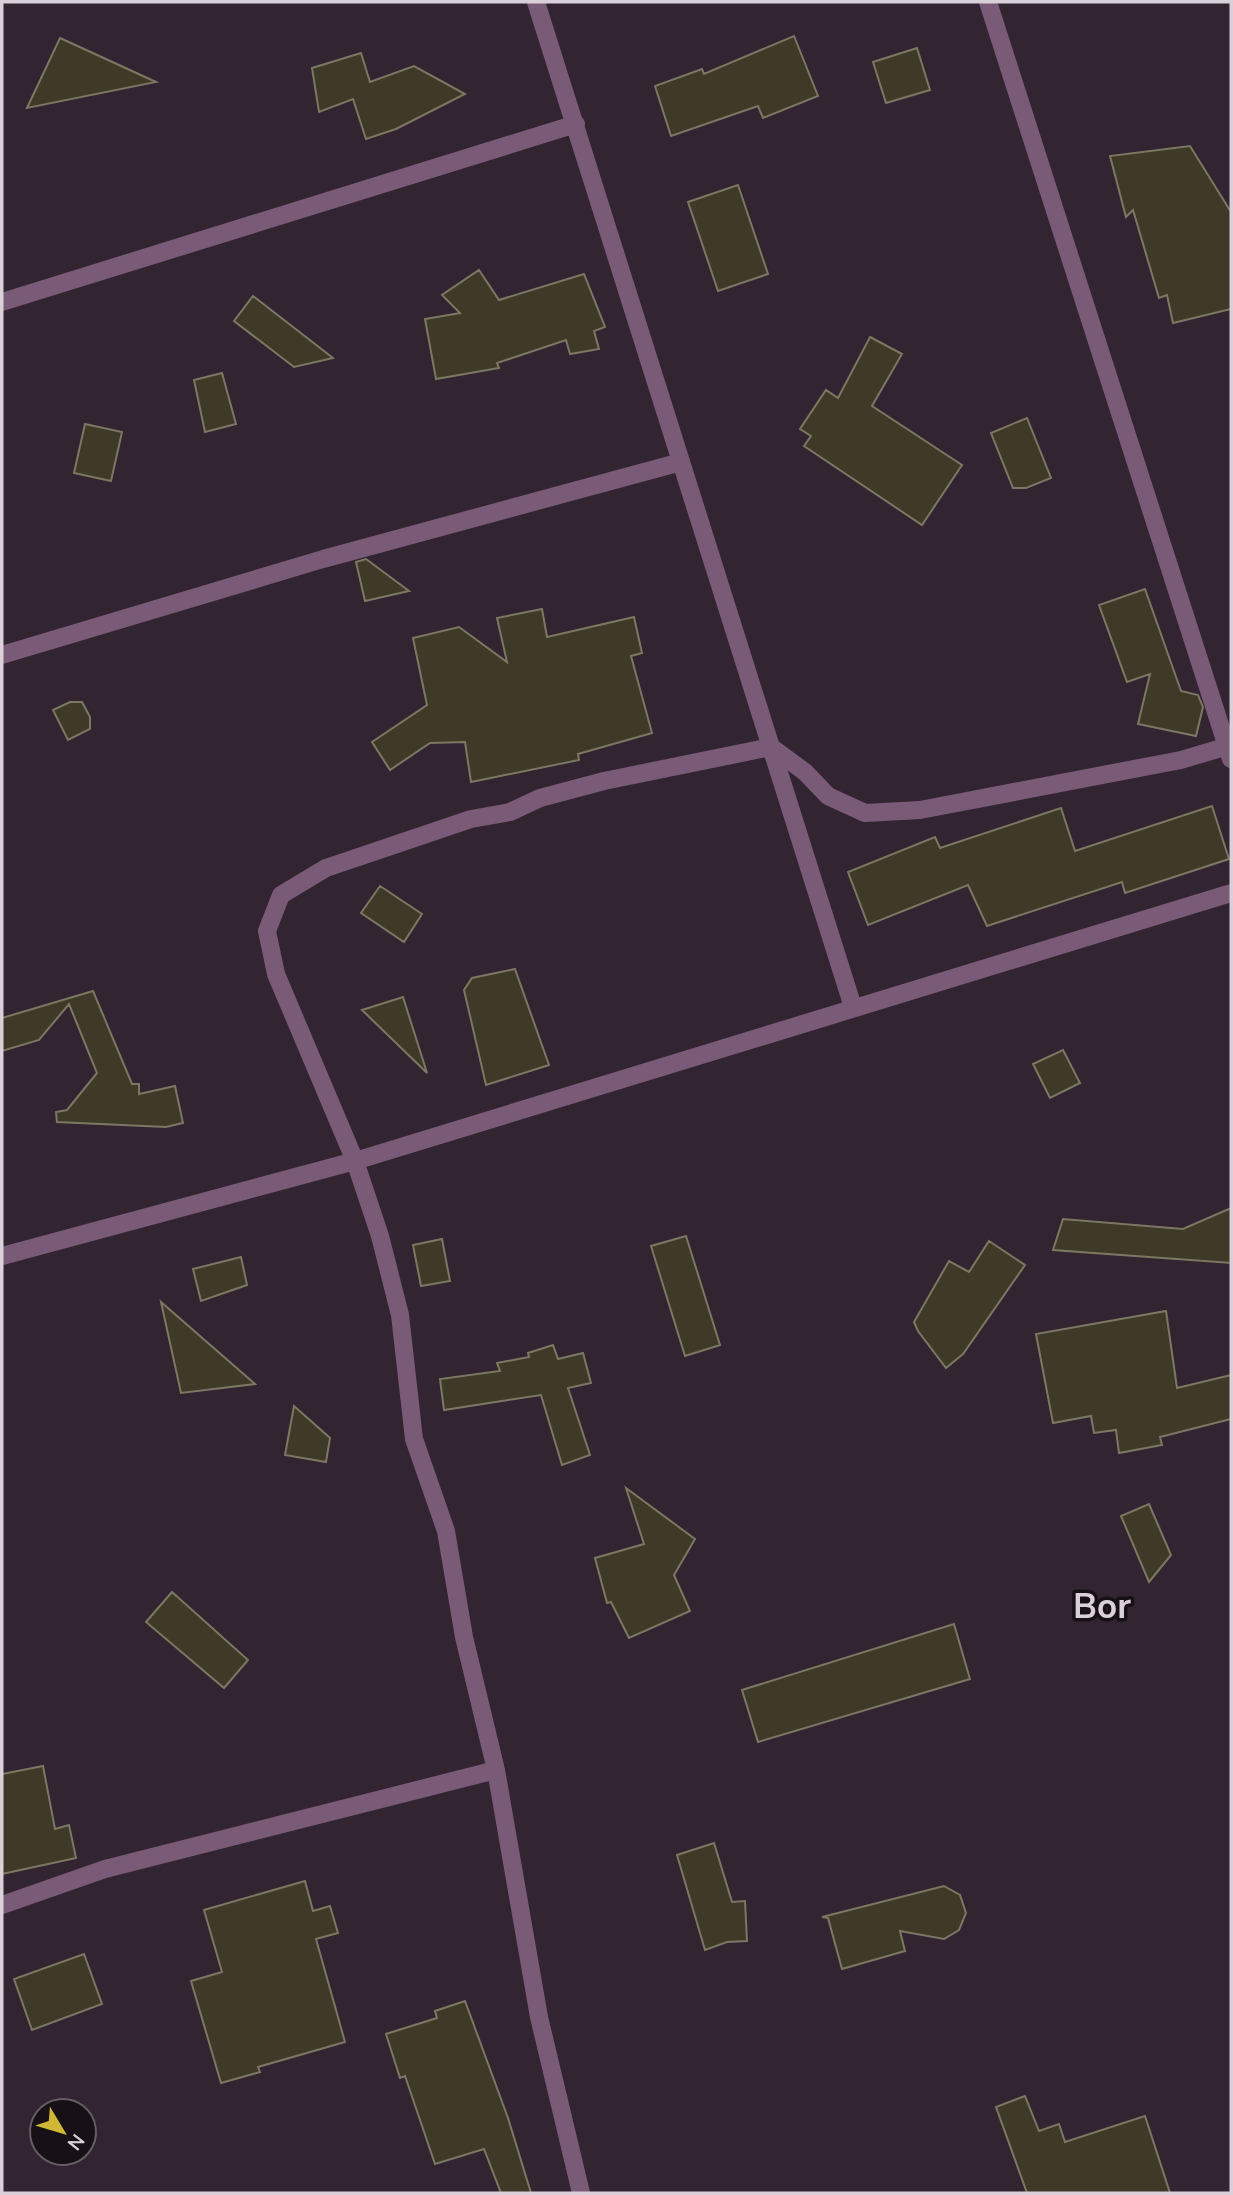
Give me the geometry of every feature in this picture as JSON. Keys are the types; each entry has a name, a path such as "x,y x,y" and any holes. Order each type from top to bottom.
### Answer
{"street":[{"path":"537,2 853,1007"},
{"path":"581,2193 539,2017 496,1770 464,1637 446,1531 414,1439 400,1315 380,1236 355,1161 276,974 267,930 281,895 326,868 471,818 510,812 540,799 604,781 771,747 805,772 828,796 865,813 920,810 1230,750 988,2"},
{"path":"2,302 576,124"},
{"path":"2,655 323,559 681,462"},
{"path":"2,1256 355,1161 1231,893"},
{"path":"2,1905 105,1869 496,1770"}],"building":[{"path":"794,36 818,96 763,118 758,106 671,136 655,86 702,69 704,74"},
{"path":"60,38 156,82 27,108"},
{"path":"917,48 930,90 886,103 873,62"},
{"path":"361,53 370,82 414,66 465,94 396,129 366,139 353,99 319,112 312,68"},
{"path":"1190,146 1231,212 1231,309 1173,323 1167,295 1159,298 1133,210 1126,217 1110,156"},
{"path":"738,185 768,274 718,291 688,202"},
{"path":"479,270 499,300 584,274 605,327 594,331 599,349 570,354 566,340 497,363 499,368 436,379 425,319 460,313 442,295"},
{"path":"253,296 333,358 294,367 234,321"},
{"path":"870,337 902,354 872,406 962,465 922,525 804,446 811,436 800,429 826,390 838,398"},
{"path":"222,373 236,424 205,432 194,380"},
{"path":"1027,418 1051,478 1026,488 1013,488 991,433"},
{"path":"85,424 122,432 111,481 74,473"},
{"path":"366,559 409,591 365,601 356,562"},
{"path":"1145,589 1181,691 1198,695 1203,707 1196,736 1138,724 1150,674 1127,682 1099,605"},
{"path":"542,609 547,637 634,617 642,653 631,656 652,733 578,754 579,760 471,782 465,742 430,743 390,770 372,742 427,705 413,638 459,627 507,662 497,618"},
{"path":"70,702 82,702 90,717 90,729 68,740 53,710"},
{"path":"1212,806 1229,859 1125,893 1122,882 987,926 968,885 868,925 848,872 935,837 940,848 1061,808 1075,851"},
{"path":"380,886 422,914 404,942 361,913"},
{"path":"515,969 549,1065 486,1085 464,990 472,978"},
{"path":"93,991 132,1084 139,1084 139,1094 175,1086 183,1123 166,1127 57,1122 56,1112 67,1110 97,1073 69,1004 39,1040 2,1051 2,1018"},
{"path":"403,997 427,1073 362,1010"},
{"path":"1063,1050 1080,1083 1050,1098 1033,1064"},
{"path":"1231,1208 1231,1263 1053,1250 1063,1219 1183,1229"},
{"path":"686,1236 720,1345 685,1356 651,1246"},
{"path":"442,1239 450,1281 421,1286 413,1245"},
{"path":"989,1241 1025,1265 963,1354 946,1368 914,1322 949,1261 969,1272"},
{"path":"241,1257 247,1285 201,1301 193,1269"},
{"path":"161,1302 255,1384 181,1393"},
{"path":"1166,1311 1177,1388 1231,1375 1231,1419 1160,1437 1162,1445 1119,1453 1116,1430 1094,1433 1091,1416 1053,1423 1036,1334"},
{"path":"553,1345 558,1359 583,1353 591,1383 568,1388 590,1455 562,1465 541,1395 444,1410 440,1379 500,1371 497,1363 529,1357 528,1353"},
{"path":"294,1406 330,1438 326,1462 285,1455"},
{"path":"626,1488 695,1539 674,1575 690,1611 629,1638 611,1602 607,1603 595,1558 644,1544"},
{"path":"1149,1504 1171,1555 1149,1582 1121,1516"},
{"path":"172,1592 248,1660 224,1688 146,1622"},
{"path":"954,1624 970,1679 758,1742 742,1690"},
{"path":"43,1766 55,1829 69,1825 76,1858 2,1874 2,1774"},
{"path":"714,1843 732,1902 745,1901 747,1941 727,1942 705,1950 677,1855"},
{"path":"305,1881 313,1911 330,1906 338,1933 316,1939 345,2042 258,2067 260,2072 221,2083 191,1981 222,1972 204,1910"},
{"path":"944,1886 960,1895 966,1913 959,1930 944,1939 900,1931 905,1951 842,1969 828,1918 822,1917"},
{"path":"84,1954 102,2004 32,2030 14,1979"},
{"path":"465,2001 508,2118 531,2193 501,2193 484,2149 435,2164 405,2076 400,2078 386,2034 437,2018 435,2011"},
{"path":"1025,2096 1039,2131 1059,2124 1065,2142 1145,2116 1170,2193 1027,2193 996,2107"}],"district":[{"name":"Bor","path":"1102,1606"}]}
